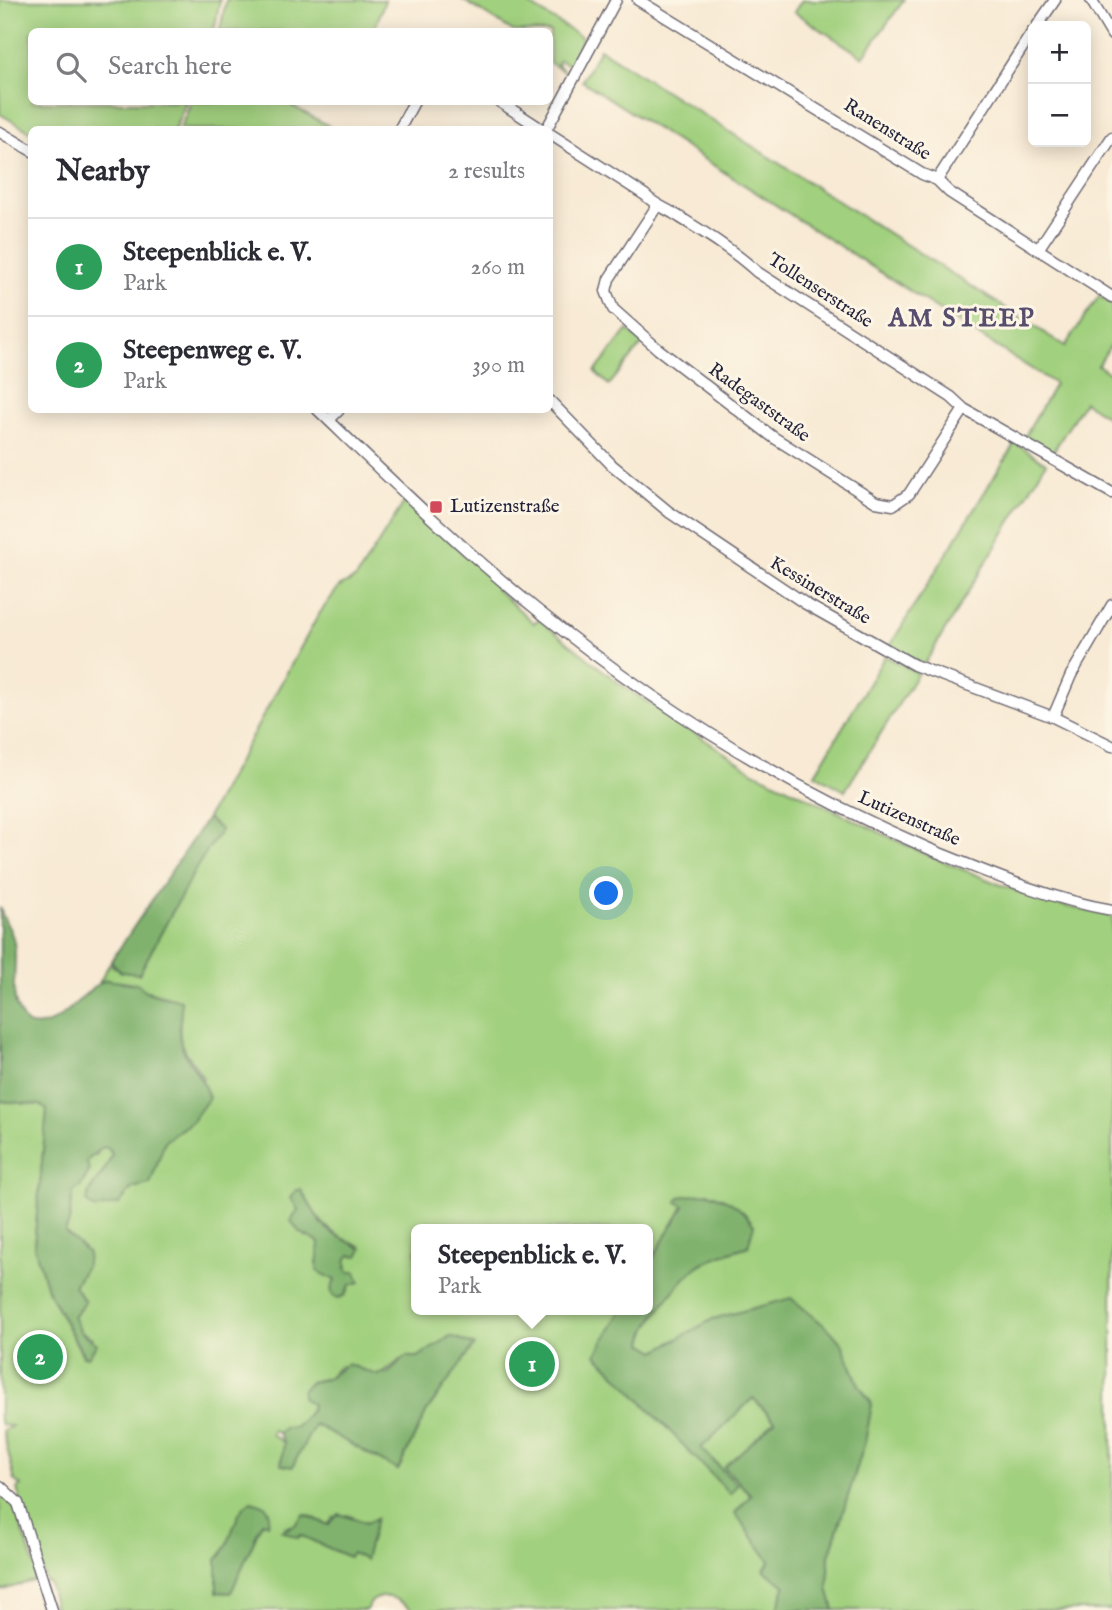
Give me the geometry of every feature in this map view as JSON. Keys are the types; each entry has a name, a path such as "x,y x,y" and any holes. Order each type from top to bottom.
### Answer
{"street":[{"path":"547,126 616,0"},
{"name":"Ranenstraße","path":"638,0 922,174 937,180 949,192 1112,297"},
{"path":"1040,21 1055,0"},
{"path":"1091,0 1112,35"},
{"path":"937,180 1028,39"},
{"path":"401,126 412,105"},
{"path":"505,105 539,126"},
{"path":"0,132 28,149"},
{"name":"Tollenserstraße","path":"553,136 645,195 657,206 740,256 758,272 951,397 964,409 1112,493"},
{"path":"1039,248 1112,137"},
{"name":"Radegaststraße","path":"657,206 610,279 606,291 610,304 696,380 773,437 876,502 893,505 909,494 964,409"},
{"name":"Kessinerstraße","path":"553,404 612,465 669,512 795,598 914,665 1053,718 1112,746"},
{"name":"Lutizenstraße","path":"321,413 448,533 535,608 630,682 706,732 817,796 902,837 1052,896 1112,910"},
{"path":"329,420 336,413"},
{"path":"1053,718 1071,675 1112,605"},
{"path":"0,1486 18,1503 51,1610"}],"green space":[{"path":"0,0 220,0 215,28 28,28 28,105 185,105 176,126 28,126 28,130 0,114"},
{"path":"226,0 385,0 375,28 221,28"},
{"path":"463,0 522,0 583,38 569,65 559,60 557,64 565,72 553,65 553,28 508,28"},
{"path":"802,0 904,0 863,57 794,12"},
{"path":"600,49 1065,346 1099,296 1112,304 1112,343 1098,365 1112,375 1112,420 1084,402 1051,455 1024,438 1055,384 582,81"},
{"path":"190,105 290,105 329,126 181,126"},
{"path":"628,330 643,343 609,385 595,372"},
{"path":"1015,443 1046,463 924,665 889,647"},
{"path":"405,501 498,584 495,588 534,623 538,619 623,686 754,772 925,854 996,883 1050,903 1112,916 1112,1610 834,1610 828,1588 829,1556 865,1442 872,1404 859,1385 842,1344 713,1319 656,1351 643,1343 657,1314 690,1273 708,1260 748,1246 684,1205 653,1258 653,1224 411,1224 411,1315 619,1315 596,1354 737,1485 701,1448 753,1398 775,1421 751,1496 735,1513 770,1561 764,1570 785,1586 777,1610 412,1610 398,1600 383,1597 372,1601 366,1610 55,1610 49,1582 46,1582 17,1489 21,1486 15,1481 3,1431 12,1426 1,1425 0,1420 0,1101 40,1105 47,1110 34,1245 47,1289 83,1356 88,1357 93,1338 81,1332 73,1317 83,1306 83,1298 74,1286 87,1264 84,1248 77,1246 65,1232 73,1191 80,1187 90,1170 86,1162 88,1157 96,1155 102,1147 108,1148 112,1154 89,1192 88,1204 118,1204 132,1188 150,1184 165,1141 192,1121 203,1078 181,1044 178,1020 181,1000 107,980 99,983 111,961 113,967 139,974 196,868 220,830 207,818 319,614 339,587 356,578","holes":["301,1190 312,1210 325,1225 341,1237 361,1246 346,1258 349,1286 339,1298 335,1280 316,1265 320,1255 319,1242 306,1236 298,1211","450,1336 474,1345 427,1411 398,1470 314,1424 293,1466 283,1451 284,1443 271,1434 273,1430 278,1433 290,1429 305,1419 312,1404 306,1401 310,1382 327,1378 340,1366 354,1366 363,1373 378,1376 400,1360 422,1355","269,1513 267,1524 262,1521 230,1593 217,1592 217,1560","308,1515 328,1525 334,1517 348,1515 366,1523 375,1519 349,1557 300,1535 298,1538 285,1527 295,1525"]},
{"path":"885,656 918,673 845,791 815,774"},
{"path":"207,818 221,830 196,868 139,974 121,972 111,961"},
{"path":"0,907 12,934 15,949 16,1003 27,1024 50,1023 96,985 106,980 138,984 152,994 181,1000 181,1044 209,1098 192,1121 165,1141 150,1184 132,1188 119,1204 95,1209 88,1204 89,1192 112,1154 108,1148 102,1147 86,1162 90,1170 80,1187 73,1191 65,1232 88,1253 87,1264 74,1286 85,1302 73,1317 81,1332 97,1344 88,1357 84,1356 47,1289 34,1245 47,1110 40,1105 0,1101"},
{"path":"296,1190 301,1190 321,1223 332,1233 362,1249 358,1256 351,1255 347,1258 346,1268 349,1272 356,1272 360,1282 350,1285 345,1295 339,1298 333,1296 331,1289 335,1280 317,1271 319,1242 300,1233 291,1221 298,1210 291,1198"},
{"path":"708,1193 722,1198 745,1214 754,1225 748,1246 708,1260 690,1273 673,1291 656,1314 643,1343 656,1351 713,1319 791,1298 831,1331 842,1344 859,1385 872,1404 865,1442 829,1556 828,1588 834,1610 777,1610 785,1586 764,1570 770,1561 735,1513 751,1495 724,1467 775,1421 753,1398 701,1448 737,1485 730,1494 596,1354 619,1315 653,1315 653,1258 684,1206 677,1202 680,1197"},
{"path":"451,1336 474,1345 427,1411 398,1470 315,1424 292,1467 281,1465 284,1443 278,1433 284,1428 296,1427 311,1411 312,1404 302,1398 302,1391 310,1382 327,1379 347,1364 377,1375 388,1373 406,1357 418,1357"},
{"path":"0,1498 6,1498 14,1506 39,1579 0,1591"},
{"path":"251,1501 265,1505 269,1513 268,1524 262,1522 231,1593 217,1592 217,1560 227,1545 240,1513"},
{"path":"304,1514 328,1525 339,1514 366,1523 376,1519 365,1560 352,1553 349,1557 300,1535 298,1538 282,1531 295,1525"}],"place":[{"name":"Lutizenstraße","path":"436,507"},
{"name":"Steepenweg e. V.","path":"40,1357"},
{"name":"Steepenblick e. V.","path":"532,1364"}],"district":[{"name":"AM STEEP","path":"962,318"}]}
